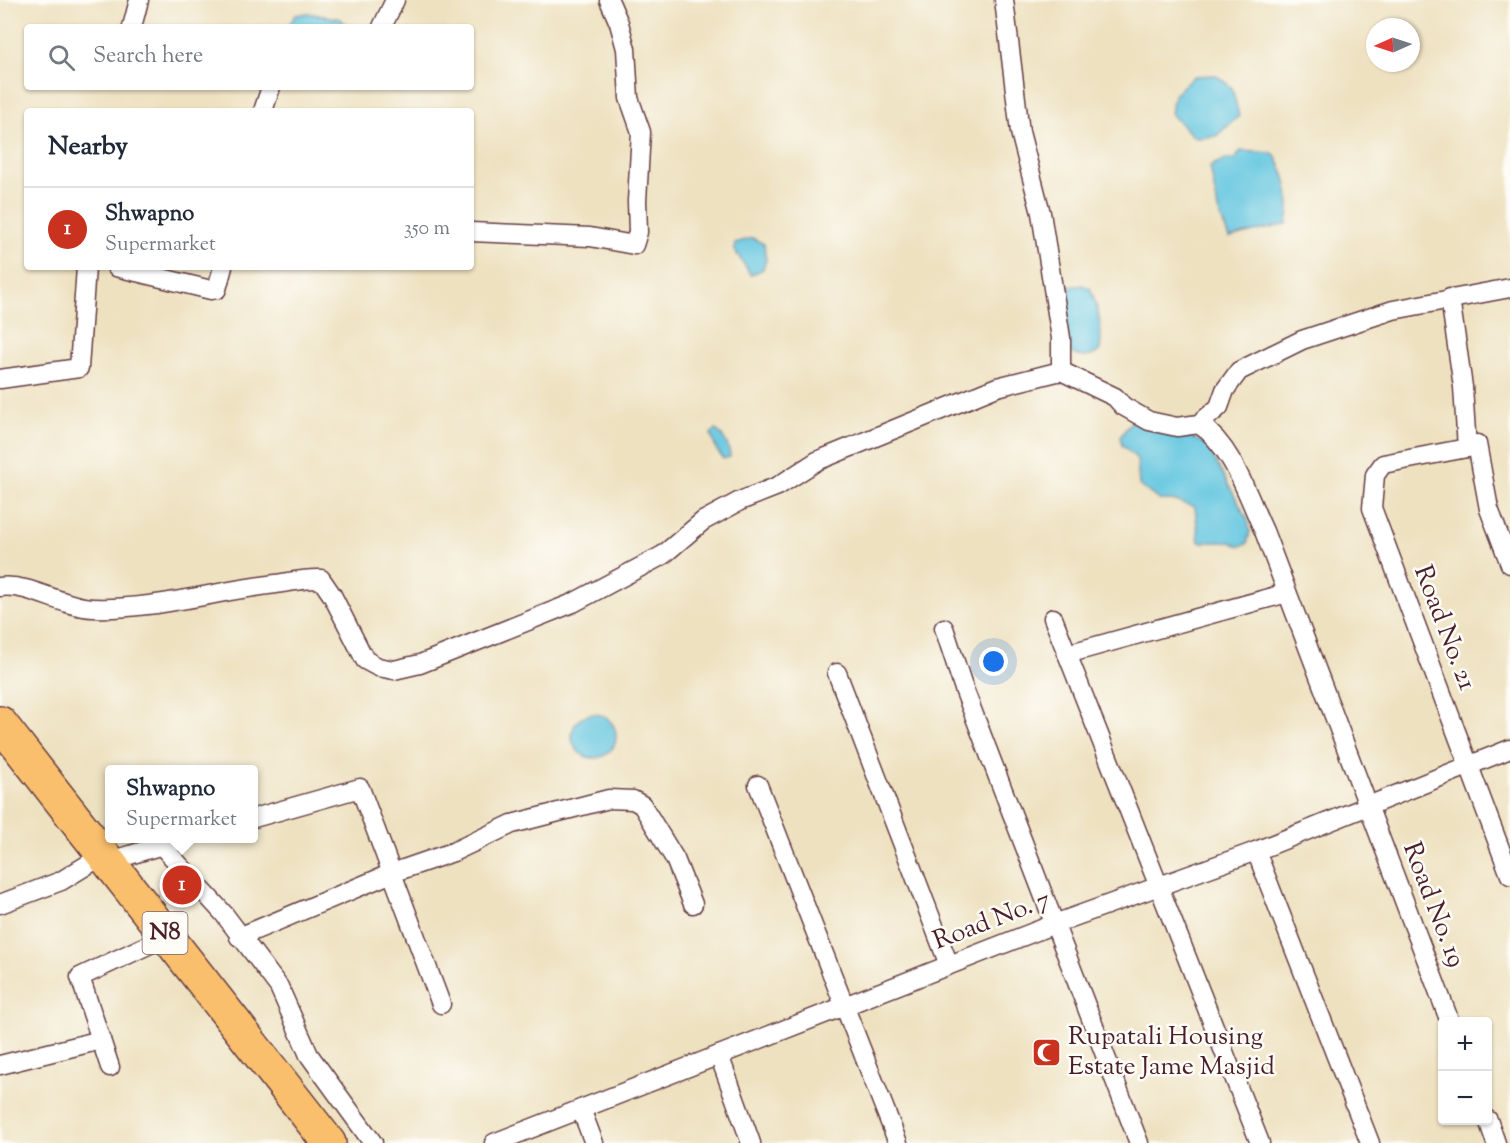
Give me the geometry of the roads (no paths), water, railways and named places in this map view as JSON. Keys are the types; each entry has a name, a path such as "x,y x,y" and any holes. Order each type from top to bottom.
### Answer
{"highway":[{"name":"N8","path":"0,723 329,1143"}],"street":[{"path":"133,24 139,0"},
{"path":"383,24 394,0"},
{"path":"474,232 590,237 634,245 638,232 637,201 641,132 629,98 626,49 619,23 609,0"},
{"path":"1004,0 1020,132 1041,213 1061,338 1061,371"},
{"path":"264,108 270,90"},
{"path":"0,379 79,368 86,270"},
{"path":"128,270 211,290 217,289 222,270"},
{"path":"0,586 33,592 61,603 91,608 115,608 160,604 241,587 309,578 321,579 332,595 365,660 378,667 394,670 466,647 573,603 663,555 703,521 740,501 778,486 817,461 997,387 1061,371 1115,397 1149,421 1177,427 1199,424 1219,407 1226,390 1239,371 1302,340 1353,322 1450,298 1510,288"},
{"path":"1450,298 1463,387 1467,448 1477,444 1489,508 1510,564"},
{"name":"Road No. 19","path":"1199,424 1213,434 1233,464 1264,531 1448,1017"},
{"name":"Road No. 21","path":"1467,448 1383,464 1375,475 1372,508 1510,875"},
{"path":"1067,654 1287,593"},
{"path":"1053,618 1156,885 1260,1143"},
{"path":"944,628 964,689 1057,923 1139,1143"},
{"path":"837,673 949,965"},
{"name":"Road No. 7","path":"494,1143 1156,885 1256,851 1510,749"},
{"path":"758,785 898,1143"},
{"path":"258,817 360,788 441,1004"},
{"path":"239,937 392,873 453,852 512,824 609,798 633,800 642,805 675,860 693,904"},
{"path":"0,904 61,881 107,857 171,843"},
{"path":"162,846 224,914 239,937 279,987 309,1055 374,1143"},
{"path":"1256,851 1370,1143"},
{"path":"110,1066 80,977 167,936"},
{"path":"0,1065 101,1040"},
{"path":"719,1055 751,1143"},
{"path":"581,1109 594,1143"},
{"path":"1490,1125 1497,1143"}],"water":[{"path":"308,13 341,19 345,24 289,24 296,15"},
{"path":"1216,75 1232,88 1239,116 1216,136 1195,138 1171,114 1174,95 1194,76"},
{"path":"1241,151 1273,153 1282,169 1287,187 1289,205 1287,224 1229,238 1218,210 1210,166 1227,159 1235,159"},
{"path":"752,238 764,244 766,260 763,269 751,275 734,249 735,243"},
{"path":"1082,285 1090,288 1093,295 1101,335 1100,350 1084,357 1069,350 1065,300 1070,287"},
{"path":"1139,421 1184,434 1206,444 1248,520 1250,532 1247,544 1240,546 1230,542 1199,542 1195,507 1172,500 1159,500 1139,485 1137,459 1122,445 1120,437 1131,422"},
{"path":"715,430 726,441 730,457 723,459 716,449 711,434"},
{"path":"594,714 603,715 610,720 615,727 615,745 610,752 603,757 594,758 585,757 578,752 573,745 572,736 573,727 578,720 585,715"}],"place":[{"name":"Shwapno","path":"182,885"},
{"name":"Rupatali Housing Estate Jame Masjid","path":"1047,1052"}]}
